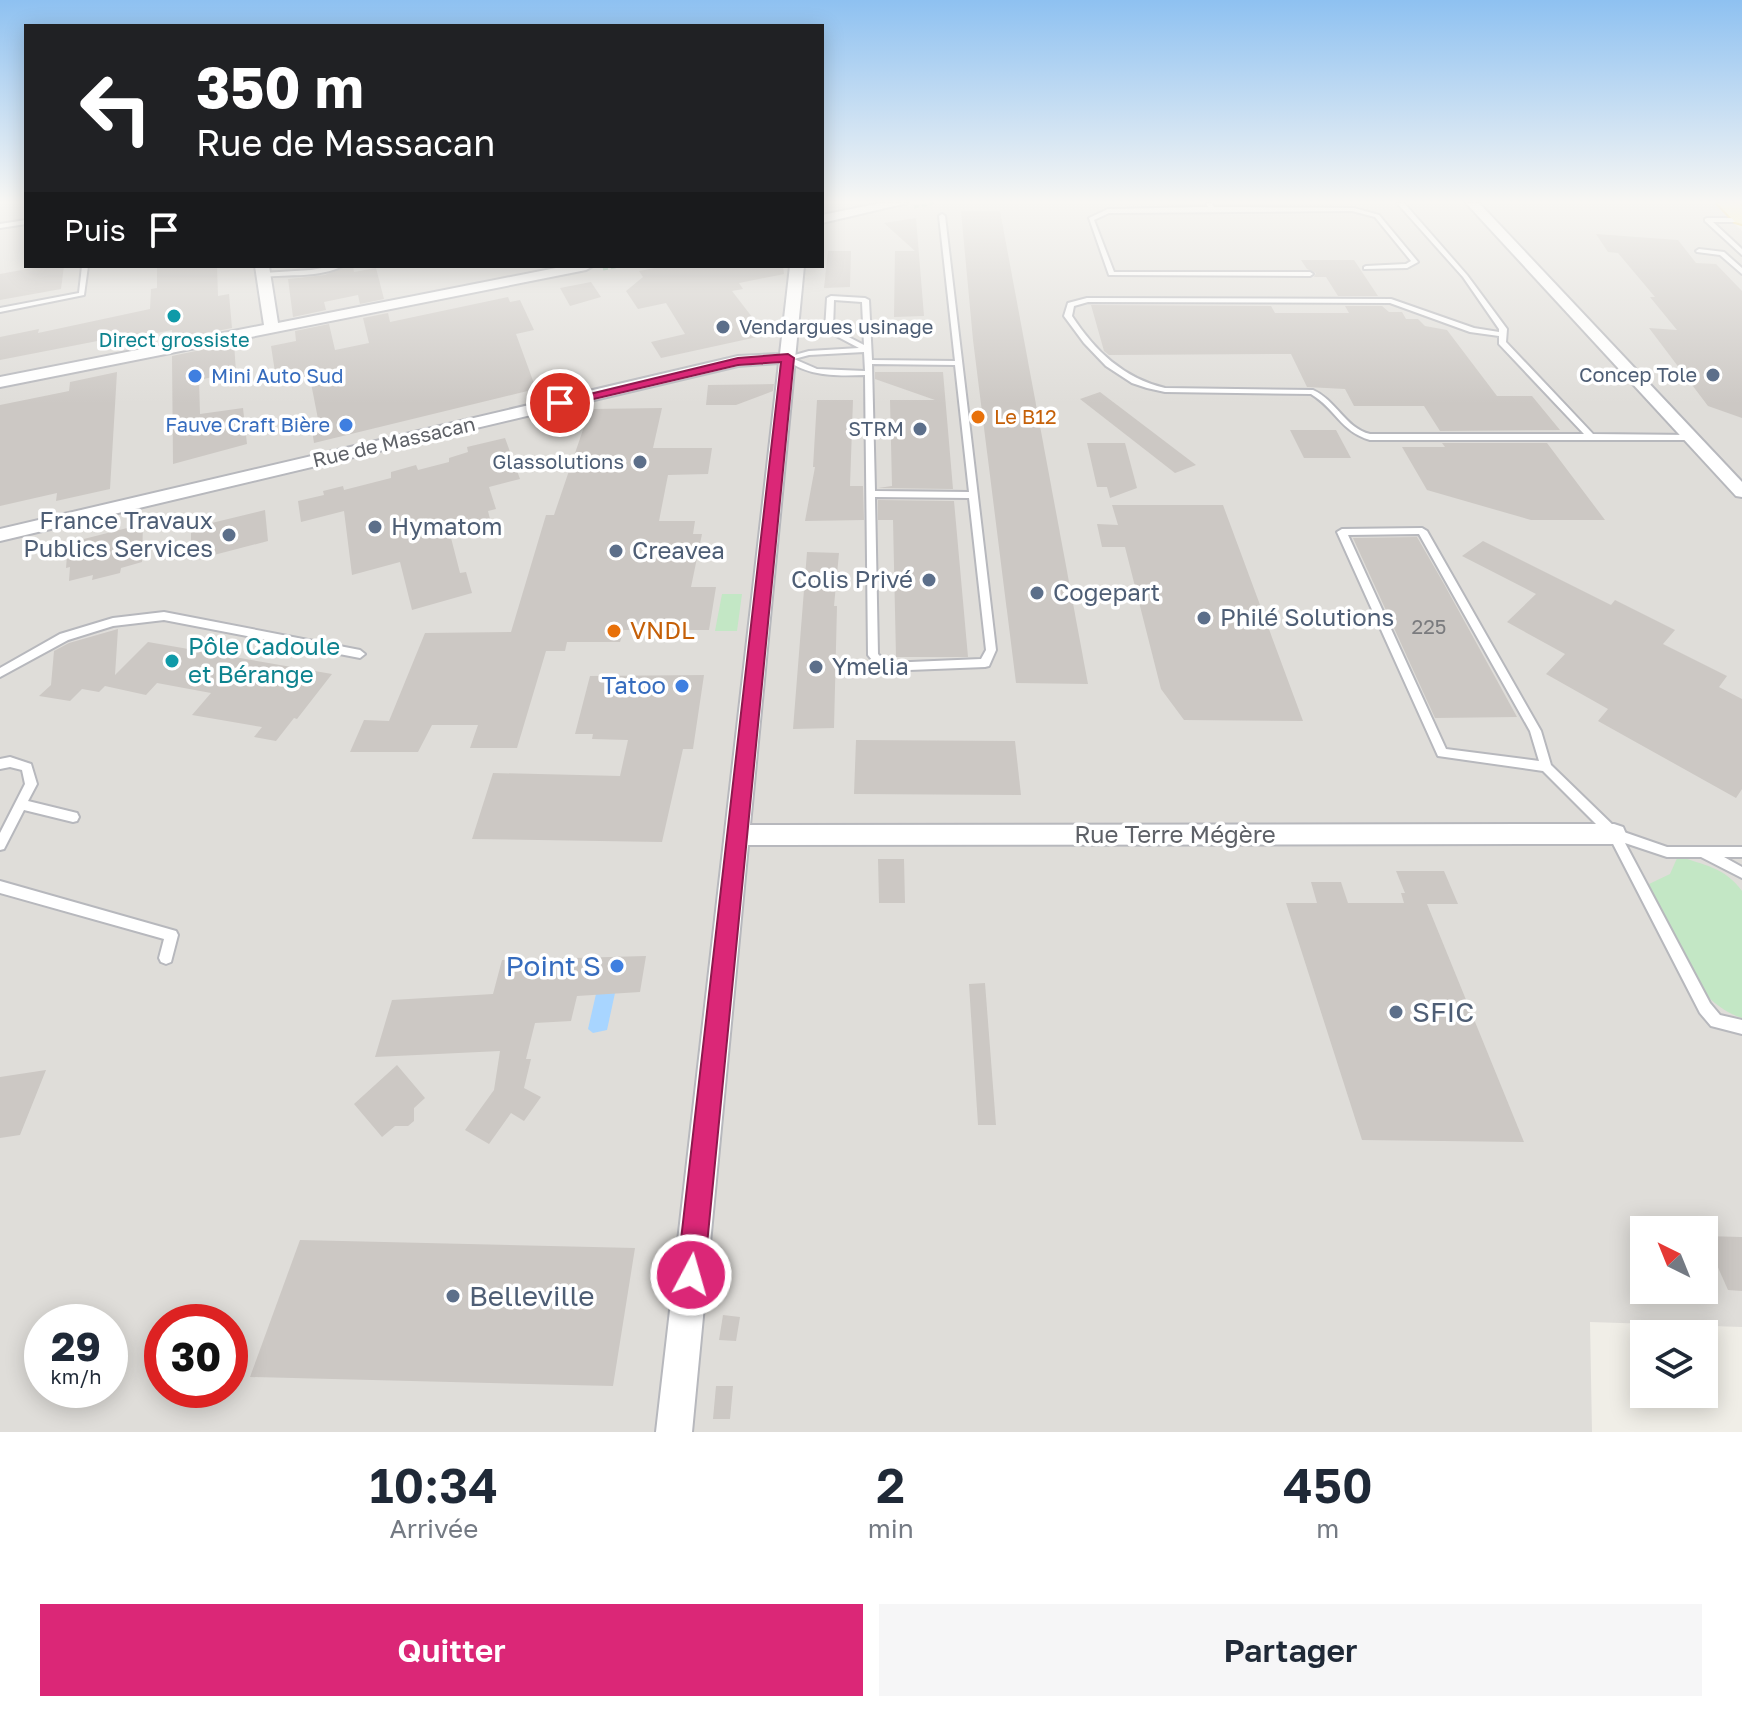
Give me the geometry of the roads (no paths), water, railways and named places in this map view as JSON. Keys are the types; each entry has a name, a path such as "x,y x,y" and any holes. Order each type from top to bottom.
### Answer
{"street":[{"path":"262,270 272,328"},
{"path":"0,382 567,270"},
{"path":"674,1432 797,270"},
{"path":"1535,270 1742,492"},
{"name":"Rue de Massacan","path":"0,535 738,361 788,358"},
{"name":"Rue Terre Mégère","path":"736,835 1614,834"}],"lane":[{"path":"0,310 82,294 85,270"},
{"path":"262,270 302,274 322,270"},
{"path":"288,272 294,270"},
{"path":"868,350 829,330 831,298 865,300 869,362 873,655 884,667 985,663 991,650 948,270"},
{"path":"1109,270 1111,274 1310,274"},
{"path":"1460,270 1503,329 1502,342 1591,436"},
{"path":"1503,335 1473,330 1391,301 1087,300 1071,305 1068,310 1068,316 1090,347 1142,387 1313,392 1332,403 1351,431 1370,437 1692,438"},
{"path":"868,350 796,354 788,358 801,368 823,373 869,373"},
{"path":"869,362 958,363"},
{"path":"871,494 972,495"},
{"path":"1546,767 1442,753 1342,532 1422,531 1535,731 1546,767 1614,834 1705,1008 1716,1021 1742,1027"},
{"path":"0,673 64,637 113,622 164,616 360,654"},
{"path":"0,764 10,762 27,767 31,784 0,845"},
{"path":"21,804 73,817"},
{"path":"1614,834 1667,852 1742,852"},
{"path":"1703,852 1742,873"},
{"path":"0,887 171,935 166,958"}],"water":[{"path":"615,993 607,1030 593,1033 588,1029 596,994"}],"place":[{"name":"Direct grossiste","path":"174,316"},
{"name":"Vendargues usinage","path":"723,327"},
{"name":"Concep Tole","path":"1713,375"},
{"name":"Mini Auto Sud","path":"195,376"},
{"name":"Le B12","path":"978,417"},
{"name":"Fauve Craft Bière","path":"346,425"},
{"name":"STRM","path":"920,429"},
{"name":"Glassolutions","path":"640,462"},
{"name":"Hymatom","path":"375,527"},
{"name":"France Travaux Publics Services","path":"229,535"},
{"name":"Creavea","path":"616,551"},
{"name":"Colis Privé","path":"929,580"},
{"name":"Cogepart","path":"1037,593"},
{"name":"Philé Solutions","path":"1204,618"},
{"name":"VNDL","path":"614,631"},
{"name":"Pôle Cadoule et Bérange","path":"172,661"},
{"name":"Ymelia","path":"816,667"},
{"name":"Tatoo","path":"682,686"},
{"name":"Point S","path":"617,966"},
{"name":"SFIC","path":"1396,1012"},
{"name":"Belleville","path":"453,1296"}]}
